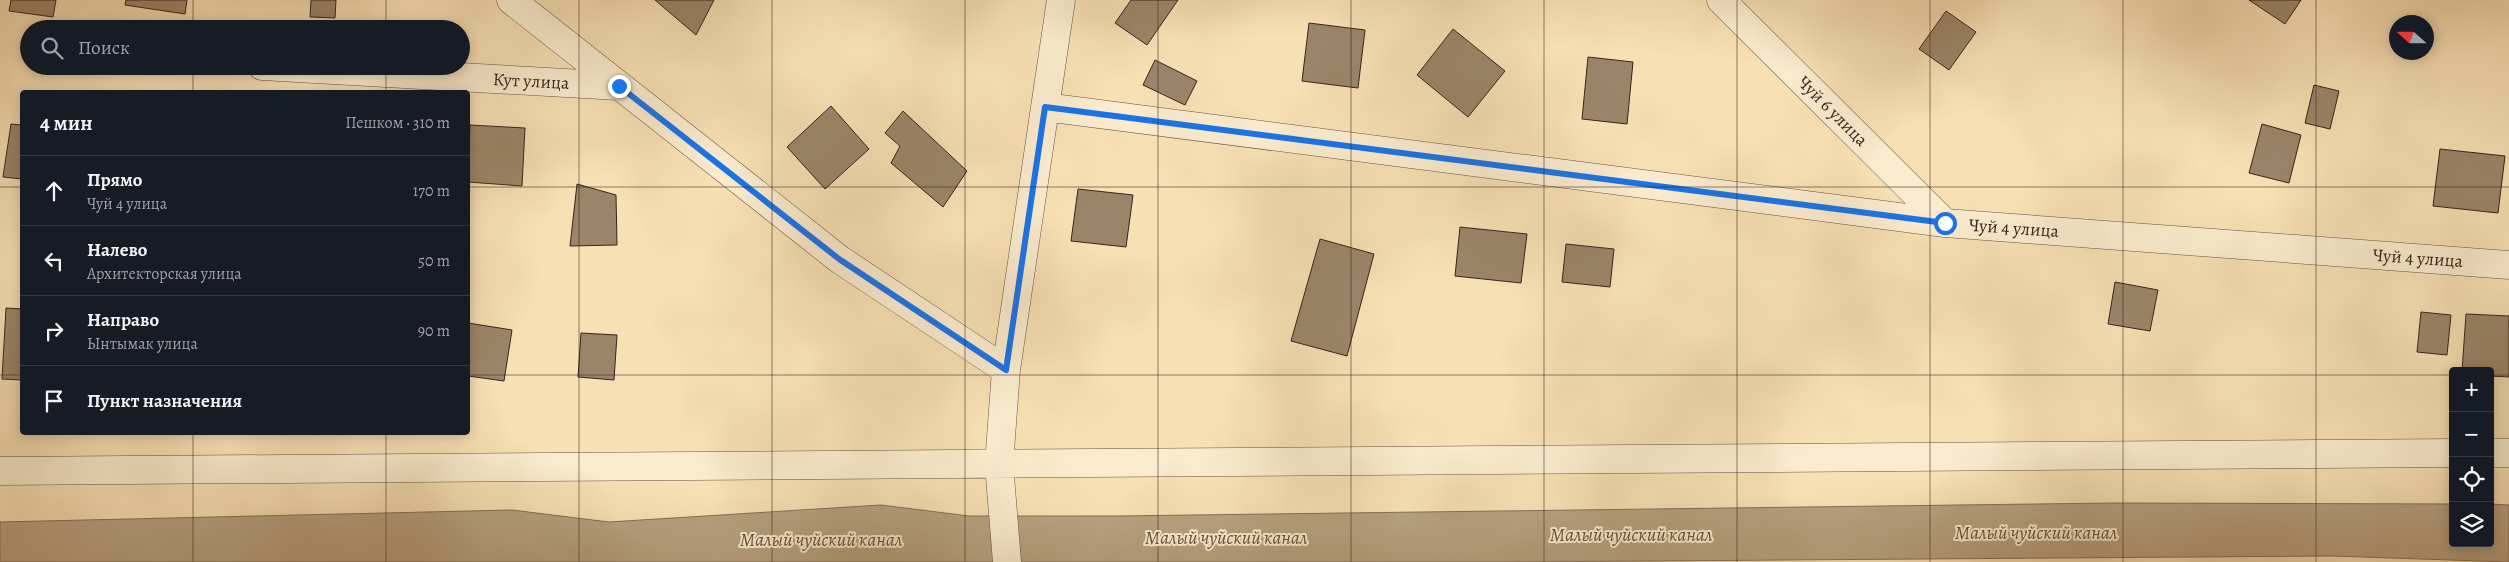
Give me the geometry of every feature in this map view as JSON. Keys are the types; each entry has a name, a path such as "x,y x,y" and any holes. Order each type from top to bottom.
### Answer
{"street":[{"path":"511,0 839,259 1006,370"},
{"name":"Чуй 6 улица","path":"1721,0 1945,223"},
{"path":"1007,562 999,464 1006,370 1045,107 1055,4"},
{"name":"Кут улица","path":"423,75 619,86"},
{"name":"Чуй 4 улица","path":"1045,107 1945,223 2509,264"},
{"path":"2494,453 2509,452"},
{"path":"0,471 2449,453"}],"water":[{"name":"Малый чуйский канал","path":"2114,503 2449,504 2449,547 2494,547 2494,504 2509,505 2509,562 2332,556 1512,562 0,562 0,522 512,510 609,522 881,505 969,516 1115,516"}],"building":[{"path":"11,0 56,0 53,17 9,11"},
{"path":"126,0 187,0 185,14 125,5"},
{"path":"311,0 336,0 335,18 310,17"},
{"path":"655,0 714,0 696,35"},
{"path":"1131,0 1178,0 1147,45 1115,23"},
{"path":"2249,0 2301,0 2285,24"},
{"path":"1946,11 1976,32 1949,70 1919,49"},
{"path":"1309,23 1365,30 1358,88 1302,81"},
{"path":"1453,29 1505,71 1468,117 1417,75"},
{"path":"1588,57 1633,62 1627,124 1582,119"},
{"path":"1155,60 1197,81 1185,105 1143,85"},
{"path":"2314,85 2339,91 2330,129 2305,123"},
{"path":"831,106 869,149 825,189 787,147"},
{"path":"903,111 967,171 943,207 891,163 900,146 885,133"},
{"path":"11,124 20,125 20,179 3,177"},
{"path":"2262,124 2301,135 2289,183 2249,173"},
{"path":"470,125 525,128 522,186 470,182"},
{"path":"2440,149 2505,156 2498,213 2433,206"},
{"path":"577,184 616,195 617,245 570,246"},
{"path":"1078,189 1133,195 1126,247 1071,241"},
{"path":"1460,227 1527,234 1521,283 1455,276"},
{"path":"1320,239 1374,254 1347,356 1291,341"},
{"path":"1566,244 1614,249 1610,287 1562,282"},
{"path":"2115,282 2158,290 2150,331 2108,324"},
{"path":"6,308 20,309 20,380 2,379"},
{"path":"2421,312 2451,315 2447,355 2417,352"},
{"path":"2466,314 2509,316 2509,377 2494,376 2494,367 2462,367"},
{"path":"470,323 512,330 504,381 470,376"},
{"path":"581,333 617,335 614,380 578,377"}],"route":[{"path":"619,86 839,259 1006,370 1045,107 1945,223"}]}
